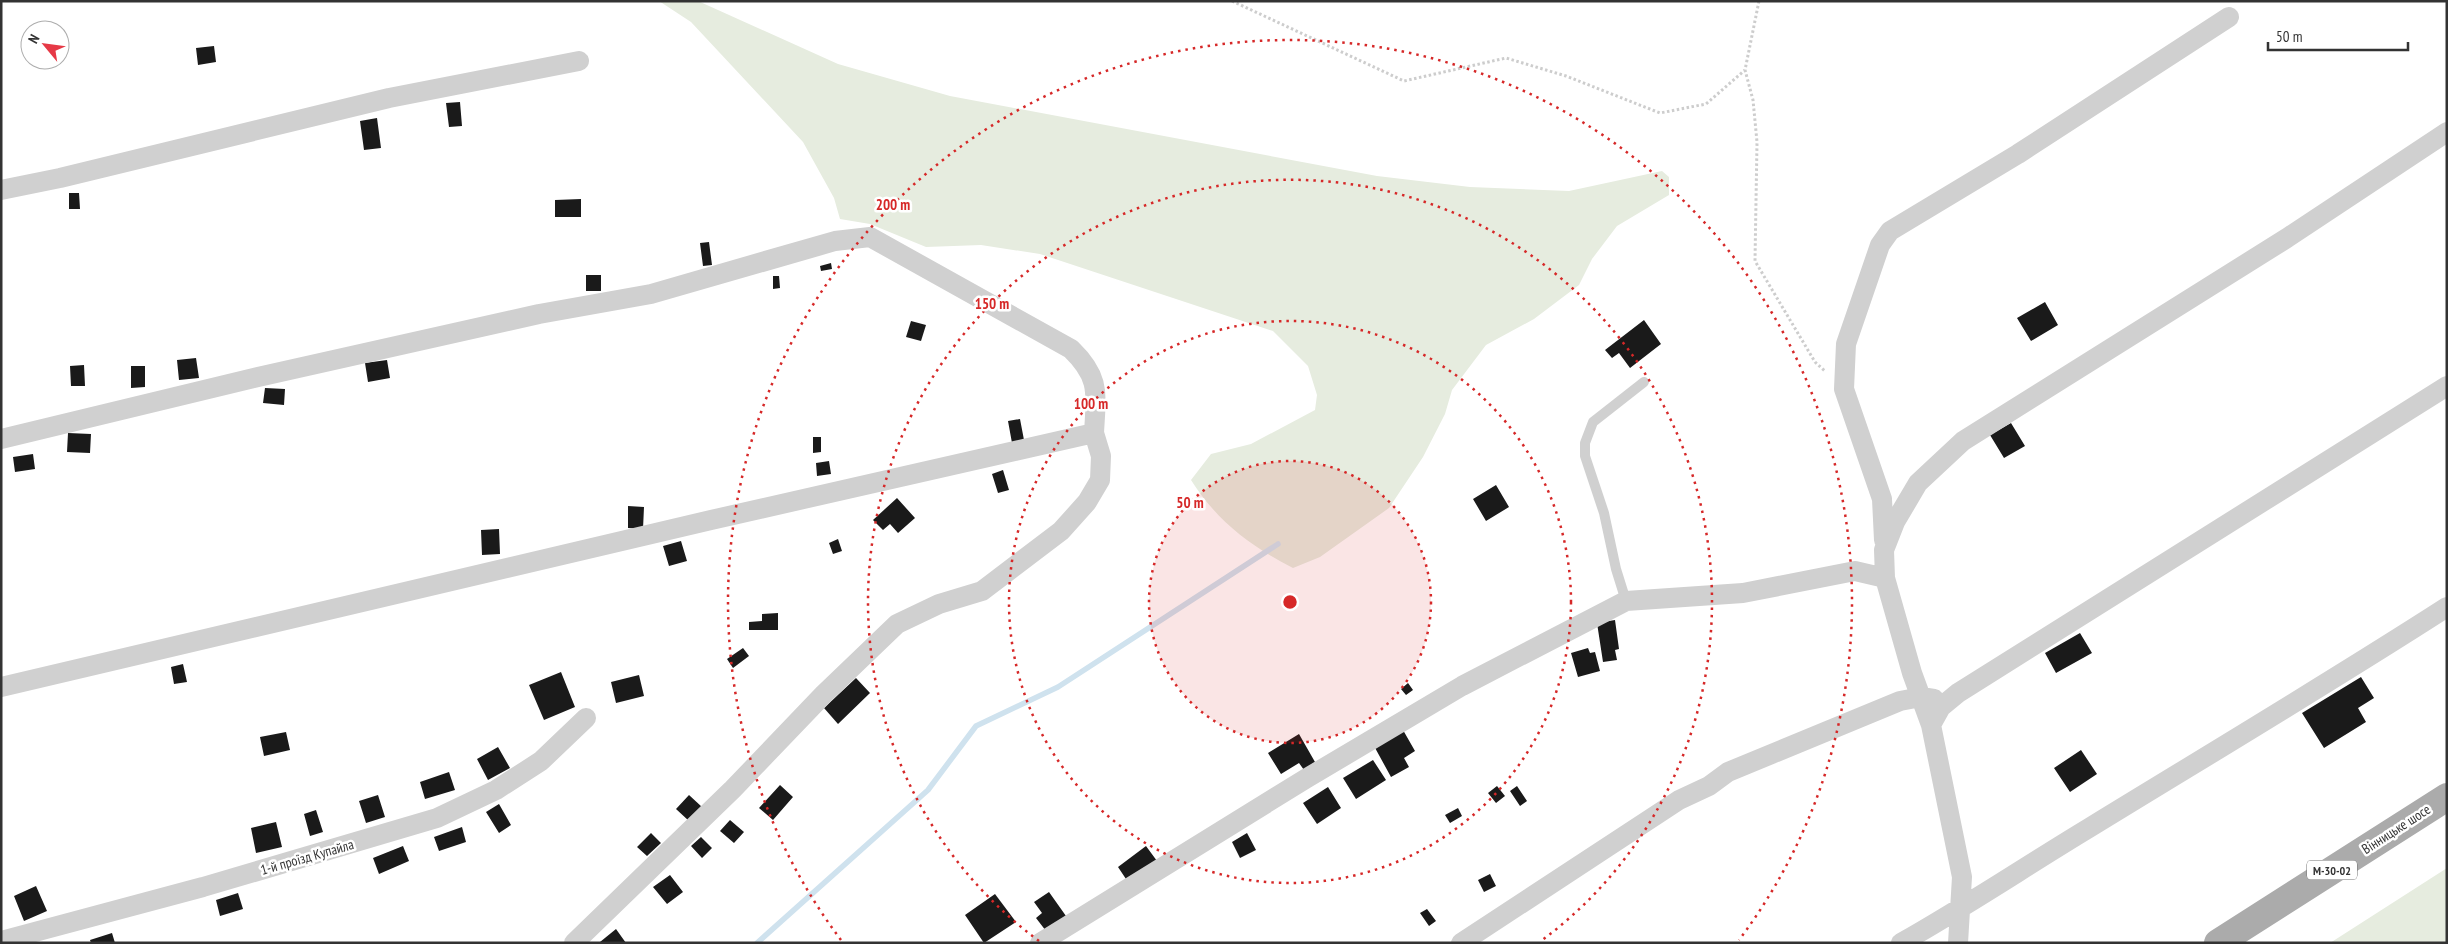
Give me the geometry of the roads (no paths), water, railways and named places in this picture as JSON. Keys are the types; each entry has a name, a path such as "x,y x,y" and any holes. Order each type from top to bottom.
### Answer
{"main road":[{"name":"Вінницьке шосе","path":"2218,943 2447,796"}],"street":[{"path":"1958,943 1958,910 1962,877 1931,725 1884,578 1882,499 1844,389 1846,344 1880,245 1890,230 2018,154 2229,17"},
{"path":"1,190 60,178 388,98 579,61"},
{"path":"1884,550 1894,522 1918,483 1963,441 2287,238 2447,132"},
{"path":"1,438 248,379 530,316 651,294 835,242 870,237 1071,349 1086,363 1094,378 1096,402 1094,433 1101,456 1100,480 1088,502 1061,531 982,591 939,604 897,624 824,694 733,789 574,943"},
{"path":"1931,725 1941,707 1958,693 2447,386"},
{"path":"1,687 711,520 1094,433"},
{"path":"1040,943 1307,778 1462,686 1626,601 1743,593 1855,571 1884,578"},
{"path":"1901,943 1958,910 2042,856 2355,666 2447,607"},
{"path":"1461,943 1679,800 1709,786 1728,772 1900,701 1921,697 1933,700 1958,693"},
{"name":"1-й проїзд Купайла","path":"1,941 203,887 437,818 496,790 542,761 586,718"}],"lane":[{"path":"1626,601 1616,569 1604,513 1585,456 1585,443 1593,422 1644,382"}],"waterway":[{"path":"757,943 928,790 976,726 1058,687 1278,544"}]}
